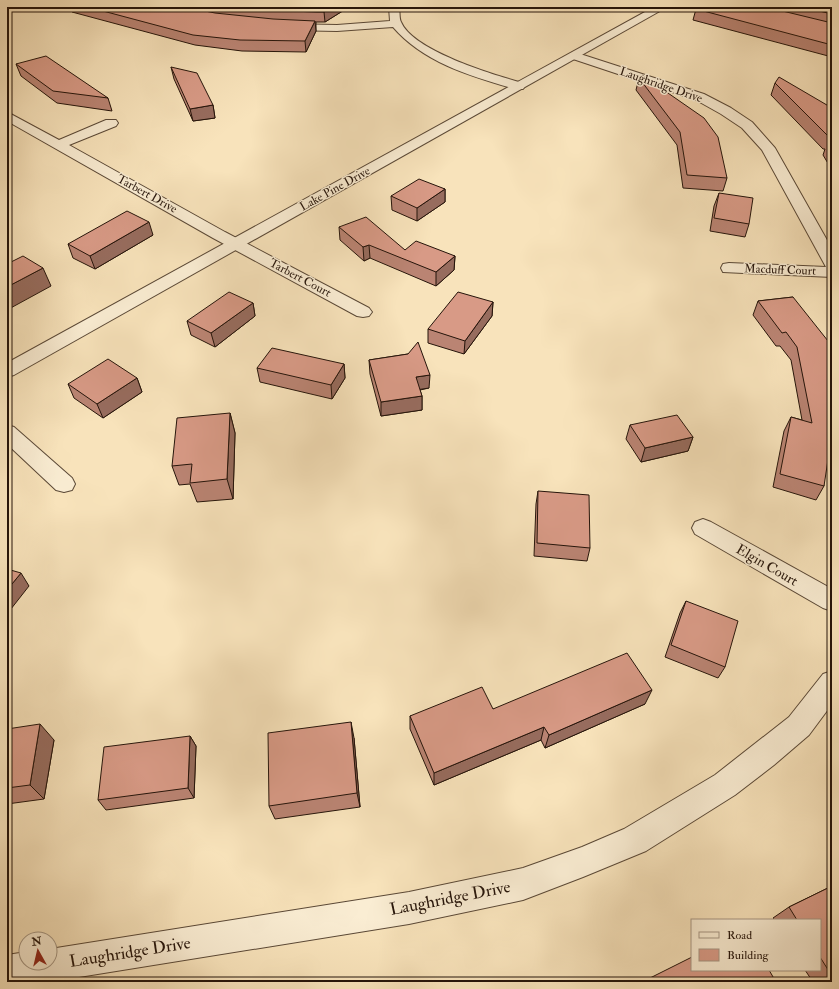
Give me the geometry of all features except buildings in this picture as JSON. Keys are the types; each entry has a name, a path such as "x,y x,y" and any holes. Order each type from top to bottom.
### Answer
{"street":[{"path":"394,7 396,24 417,44 453,64 519,86"},
{"name":"Lake Pine Drive","path":"7,371 662,7"},
{"path":"273,26 337,28 396,24"},
{"name":"Laughridge Drive","path":"574,56 700,97 726,111 747,125 768,148 832,264"},
{"name":"Tarbert Drive","path":"7,116 236,244"},
{"path":"58,145 111,123"},
{"name":"Tarbert Court","path":"236,244 363,312"},
{"name":"Macduff Court","path":"729,268 832,272"},
{"path":"7,432 64,484"},
{"name":"Elgin Court","path":"703,528 832,602"},
{"name":"Laughridge Drive","path":"7,972 409,908 523,884 583,862 635,840 725,785 799,726 832,683"}]}
